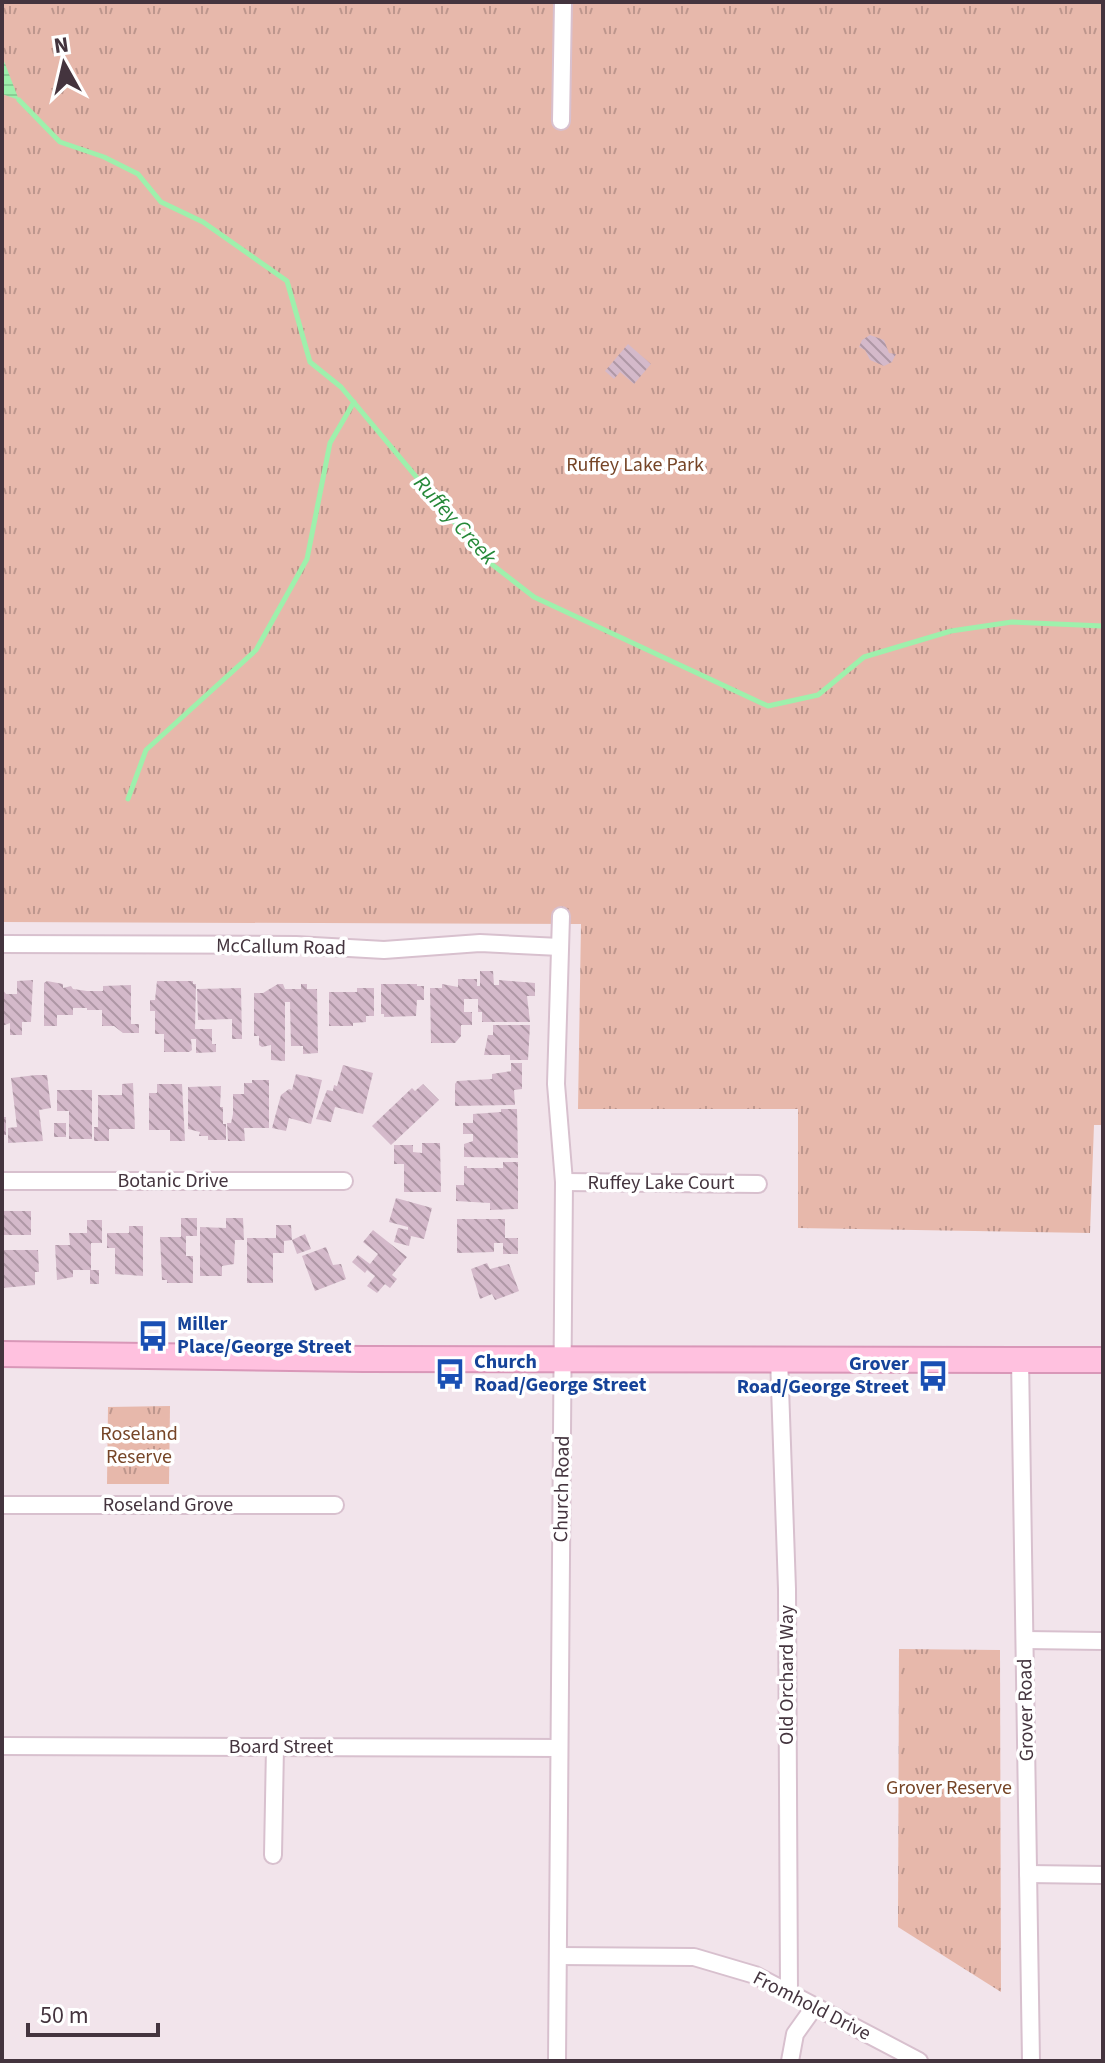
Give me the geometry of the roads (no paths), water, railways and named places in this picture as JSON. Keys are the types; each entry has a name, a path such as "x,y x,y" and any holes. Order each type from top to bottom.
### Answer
{"main road":[{"path":"2,1354 363,1359 1103,1360"}],"street":[{"path":"561,121 563,2"},
{"name":"Church Road","path":"557,2061 564,1182 556,1084 561,916"},
{"name":"McCallum Road","path":"2,944 296,945 384,950 480,943 560,947"},
{"name":"Botanic Drive","path":"2,1181 344,1181"},
{"name":"Ruffey Lake Court","path":"564,1182 758,1184"},
{"name":"Old Orchard Way","path":"779,1358 787,1589 789,1992"},
{"name":"Grover Road","path":"1020,1358 1031,2061"},
{"name":"Roseland Grove","path":"2,1505 335,1505"},
{"path":"1025,1640 1103,1641"},
{"name":"Board Street","path":"2,1746 559,1748"},
{"path":"273,1855 275,1747"},
{"path":"1028,1874 1103,1875"},
{"name":"Fromhold Drive","path":"558,1956 694,1957 755,1975 919,2061"},
{"path":"790,2061 795,2034 815,2006"}],"waterway":[{"name":"Ruffey Creek","path":"19,100 60,142 104,157 138,174 161,202 203,222 287,281 310,362 341,387 485,559 534,597 768,706 818,695 864,657 951,631 1012,622 1103,626"},
{"path":"128,799 146,750 256,650 307,559 330,443 354,402"}],"place":[{"name":"Miller Place/George Street","path":"153,1336"},
{"name":"Church Road/George Street","path":"450,1374"},
{"name":"Grover Road/George Street","path":"933,1376"}],"park label":[{"name":"Ruffey Lake Park","path":"635,465"},
{"name":"Roseland Reserve","path":"139,1446"},
{"name":"Grover Reserve","path":"949,1788"}]}
